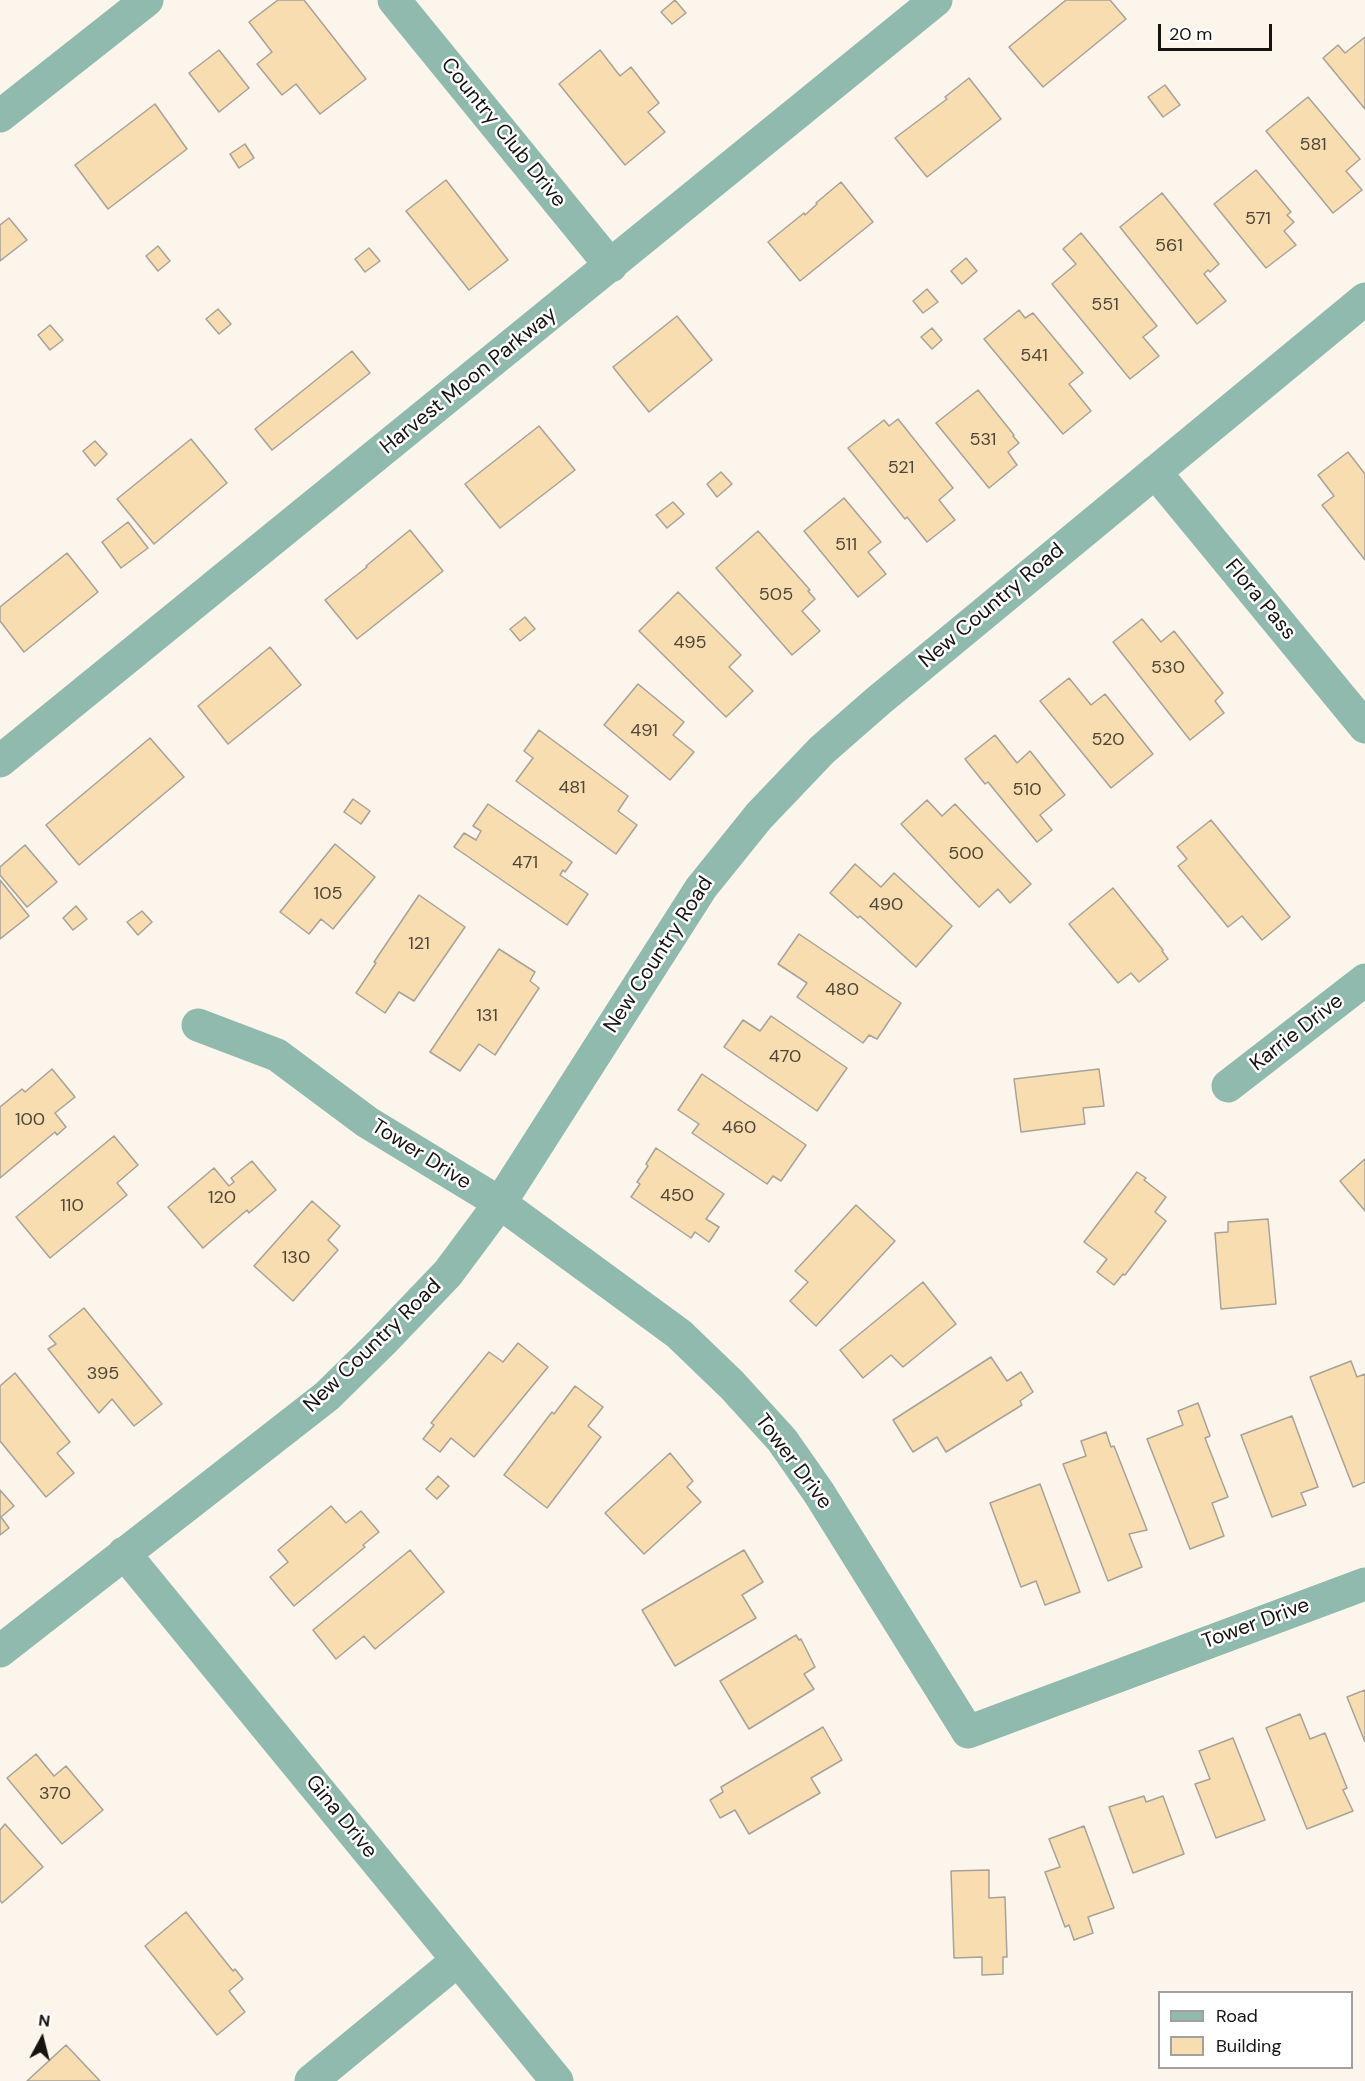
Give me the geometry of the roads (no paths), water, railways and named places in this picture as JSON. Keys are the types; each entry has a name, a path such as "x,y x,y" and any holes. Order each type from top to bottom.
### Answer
{"street":[{"path":"0,116 147,0"},
{"name":"Country Club Drive","path":"394,0 611,266"},
{"name":"Harvest Moon Parkway","path":"0,761 936,0"},
{"name":"New Country Road","path":"0,1651 327,1396 448,1273 500,1203 701,888 759,816 822,750 878,701 1365,299"},
{"name":"Flora Pass","path":"1155,472 1365,727"},
{"name":"Karrie Drive","path":"1228,1086 1365,980"},
{"name":"Tower Drive","path":"198,1025 277,1055 367,1122 500,1203 679,1334 732,1385 782,1440 819,1493 968,1732 1365,1584"},
{"name":"Gina Drive","path":"124,1553 557,2081"},
{"path":"311,2081 458,1960"}]}
